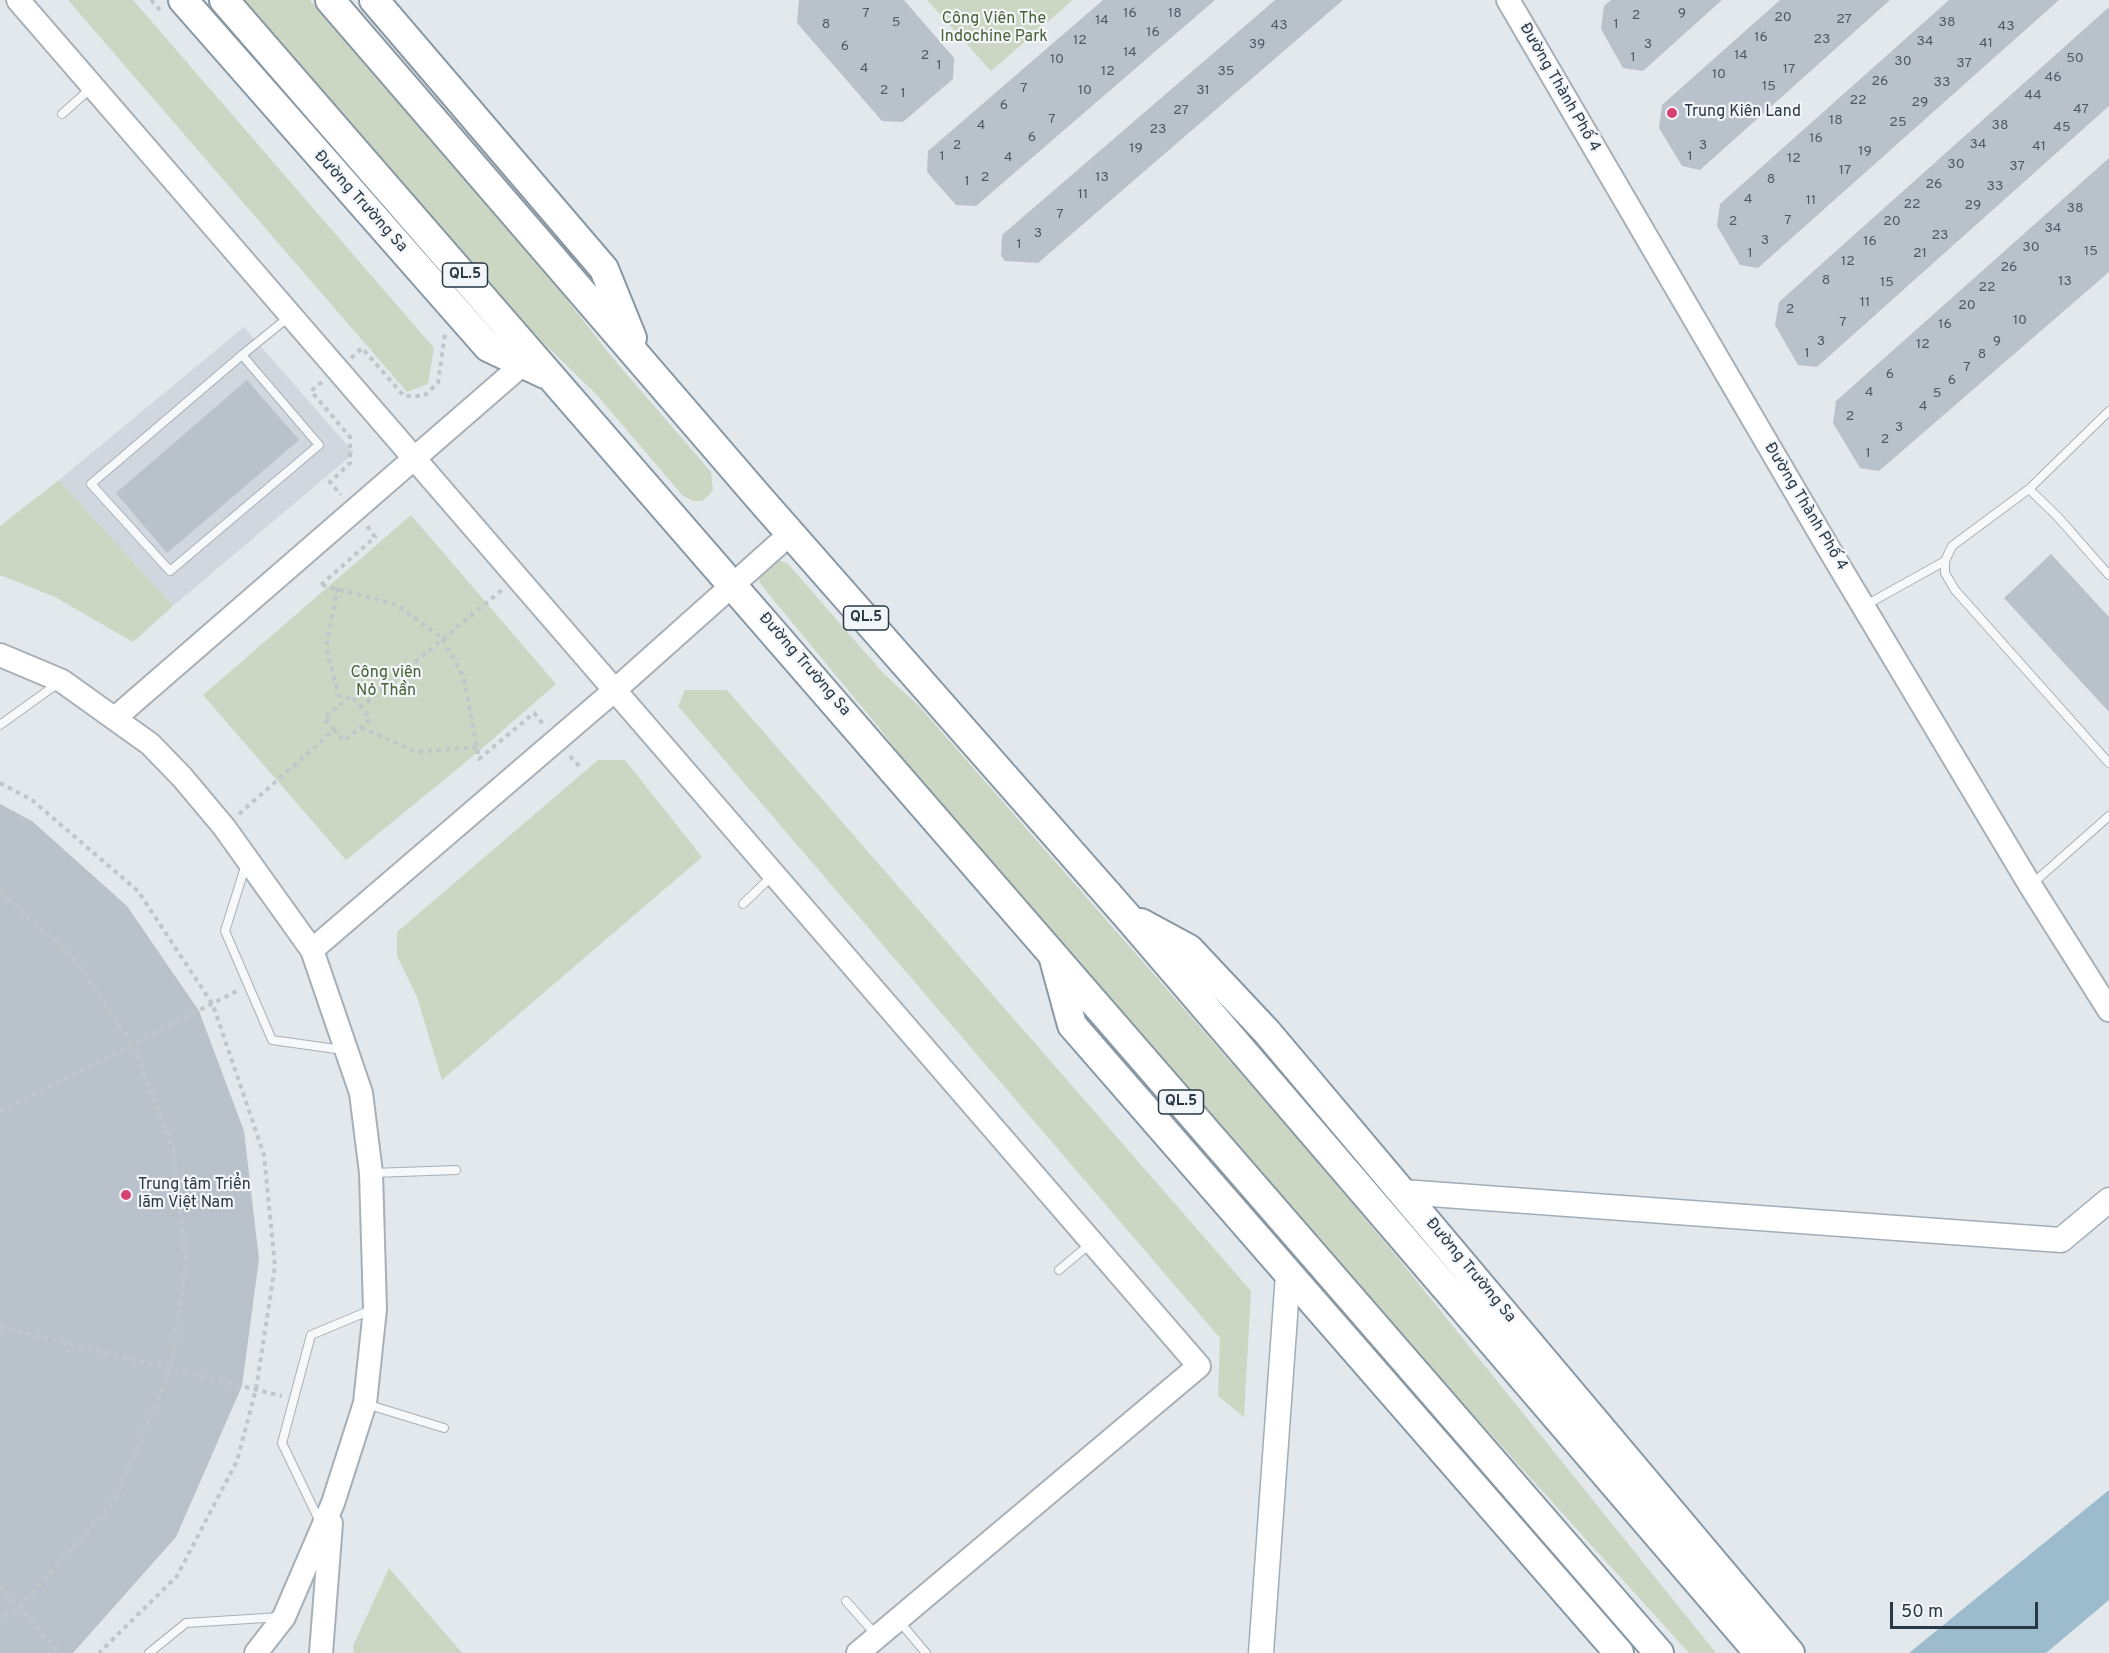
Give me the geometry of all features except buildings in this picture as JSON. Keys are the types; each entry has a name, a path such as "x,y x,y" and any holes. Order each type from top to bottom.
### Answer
{"highway":[{"name":"Đường Trường Sa","path":"225,0 1659,1653"},
{"name":"Đường Trường Sa","path":"330,0 1126,915 1759,1653"},
{"name":"Đường Trường Sa","path":"374,0 604,269 641,359"},
{"name":"Đường Trường Sa","path":"175,9 413,261 488,347 555,379"},
{"path":"509,207 533,186"},
{"path":"413,261 437,242"},
{"name":"Đường Trường Sa","path":"1126,915 1189,949 1267,1032 1790,1653"},
{"name":"Đường Trường Sa","path":"1052,952 1072,1025 1619,1653"}],"main road":[{"path":"1403,1192 2061,1240 2109,1200"},
{"path":"1261,1653 1288,1274"}],"street":[{"path":"18,0 1199,1366 858,1653"},
{"name":"Đường Thành Phố 4","path":"1508,0 2030,885 2109,1010"},
{"path":"115,718 523,364"},
{"path":"312,950 615,690 791,532"},
{"path":"0,655 62,681 150,744 182,777 224,827 312,950 361,1093 371,1173 375,1309 365,1403 333,1503 284,1617 256,1653"},
{"path":"321,1653 333,1503"}],"lane":[{"path":"62,114 93,87"},
{"path":"242,355 320,445 170,571 91,484 242,355 291,315"},
{"path":"2109,411 2029,489 1952,546 1945,561 1946,573 1955,590 2109,763"},
{"path":"2029,489 2057,516 2109,575"},
{"path":"1864,606 1945,561"},
{"path":"0,725 62,681"},
{"path":"2030,885 2109,816"},
{"path":"248,860 225,931 272,1040 348,1050"},
{"path":"743,904 774,874"},
{"path":"371,1173 456,1170"},
{"path":"1059,1270 1092,1242"},
{"path":"323,1527 282,1443 311,1335 375,1309"},
{"path":"365,1403 444,1428"},
{"path":"846,1600 877,1636"},
{"path":"149,1653 186,1623 284,1617"},
{"path":"898,1620 926,1653"}],"path":[{"path":"151,0 175,9"},
{"path":"445,332 438,383 424,396 404,396 362,348 311,391 350,437 350,463 330,482 375,537 321,585 397,605 443,639 464,678 479,759 534,713 580,767"},
{"path":"361,707 517,577"},
{"path":"338,588 326,647 341,704"},
{"path":"351,696 370,719 344,741 324,718 341,704 351,696"},
{"path":"361,727 416,752 478,747"},
{"path":"224,827 334,730"},
{"path":"0,783 32,800 138,891 213,1005 264,1155 275,1266 256,1389 237,1461 177,1576 99,1653"},
{"path":"0,892 71,954 134,1046 173,1149 186,1260 171,1370 114,1501 19,1608 0,1619"},
{"path":"0,1112 134,1046 248,985"},
{"path":"0,1327 294,1400"},
{"path":"0,1586 60,1653"}],"shaded area":[{"path":"244,327 354,453 173,606 59,480"}],"green space":[{"path":"68,0 133,0 434,348 428,384 407,392"},
{"path":"243,0 310,0 546,273 611,356 711,472 713,490 708,496 702,501 693,501 683,496 596,394 523,323"},
{"name":"Công Viên The Indochine Park","path":"927,0 1073,0 991,71"},
{"path":"59,480 173,606 133,642 55,597 0,575 0,526"},
{"name":"Công viên Nỏ Thần","path":"411,515 556,684 478,752 346,860 203,695"},
{"path":"775,558 788,564 884,674 918,705 1297,1138 1402,1263 1716,1653 1689,1653 1430,1367 919,781 881,730 762,586 757,577"},
{"path":"685,690 727,690 1251,1291 1244,1417 1218,1396 1220,1338 678,706"},
{"path":"598,760 625,760 702,857 442,1080 417,997 397,956 397,932"},
{"path":"389,1568 462,1653 354,1653 353,1646"}],"water":[{"path":"2109,1490 2109,1600 2046,1653 1909,1653"}],"place":[{"name":"Trung Kiên Land","path":"1672,113"},
{"name":"Trung tâm Triển lãm Việt Nam","path":"126,1195"}]}
